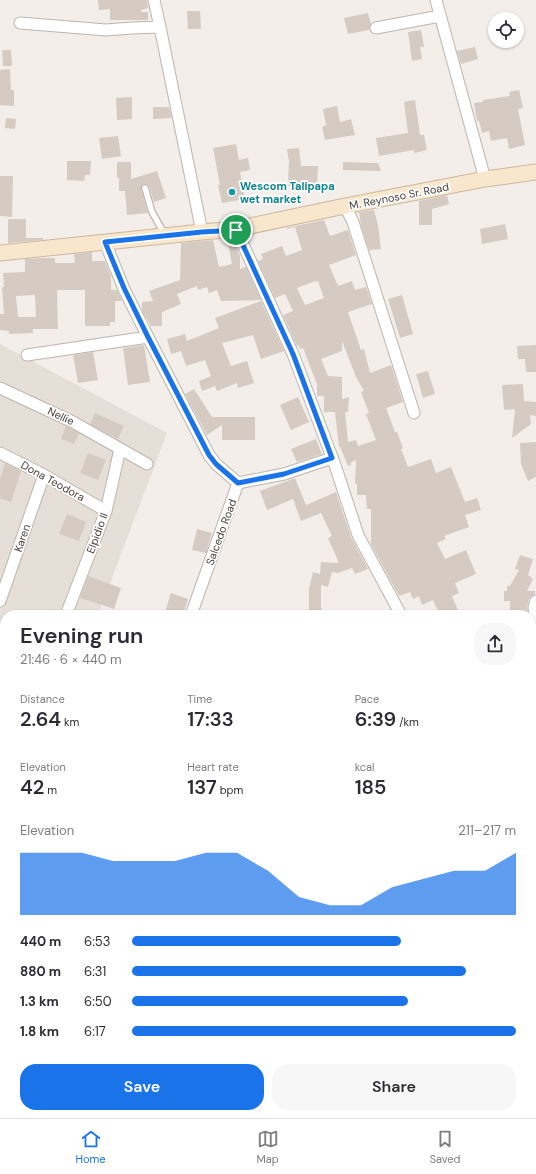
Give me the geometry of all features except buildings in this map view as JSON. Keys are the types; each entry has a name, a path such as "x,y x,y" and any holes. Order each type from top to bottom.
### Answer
{"street":[{"path":"154,0 202,232"},
{"path":"436,0 485,179"},
{"path":"376,28 440,16"},
{"path":"20,23 106,30 160,27"},
{"name":"M. Reynoso Sr. Road","path":"0,253 202,232 236,230 345,206 485,179 536,172"},
{"path":"345,206 353,222 414,413"},
{"path":"236,230 293,354 332,458 358,535 398,610"},
{"path":"105,242 124,288 148,337 209,455 216,464 238,483 284,474 332,458"},
{"path":"27,355 148,337"},
{"name":"Nellie","path":"0,388 73,422 147,464"},
{"name":"Elpidio II","path":"68,610 106,511 120,449"},
{"name":"Dona Teodora","path":"1,456 44,475 106,511"},
{"name":"Karen","path":"0,601 44,475"},
{"name":"Salcedo Road","path":"193,610 238,483"}],"lane":[{"path":"145,188 152,212 166,236"}],"shaded area":[{"path":"0,344 167,433 100,610 0,610"}],"place":[{"name":"Wescom Talipapa wet market","path":"232,192"}],"route":[{"path":"236,230 293,354 332,458 284,474 238,483 216,464 209,455 124,288 105,242 236,230"}]}
